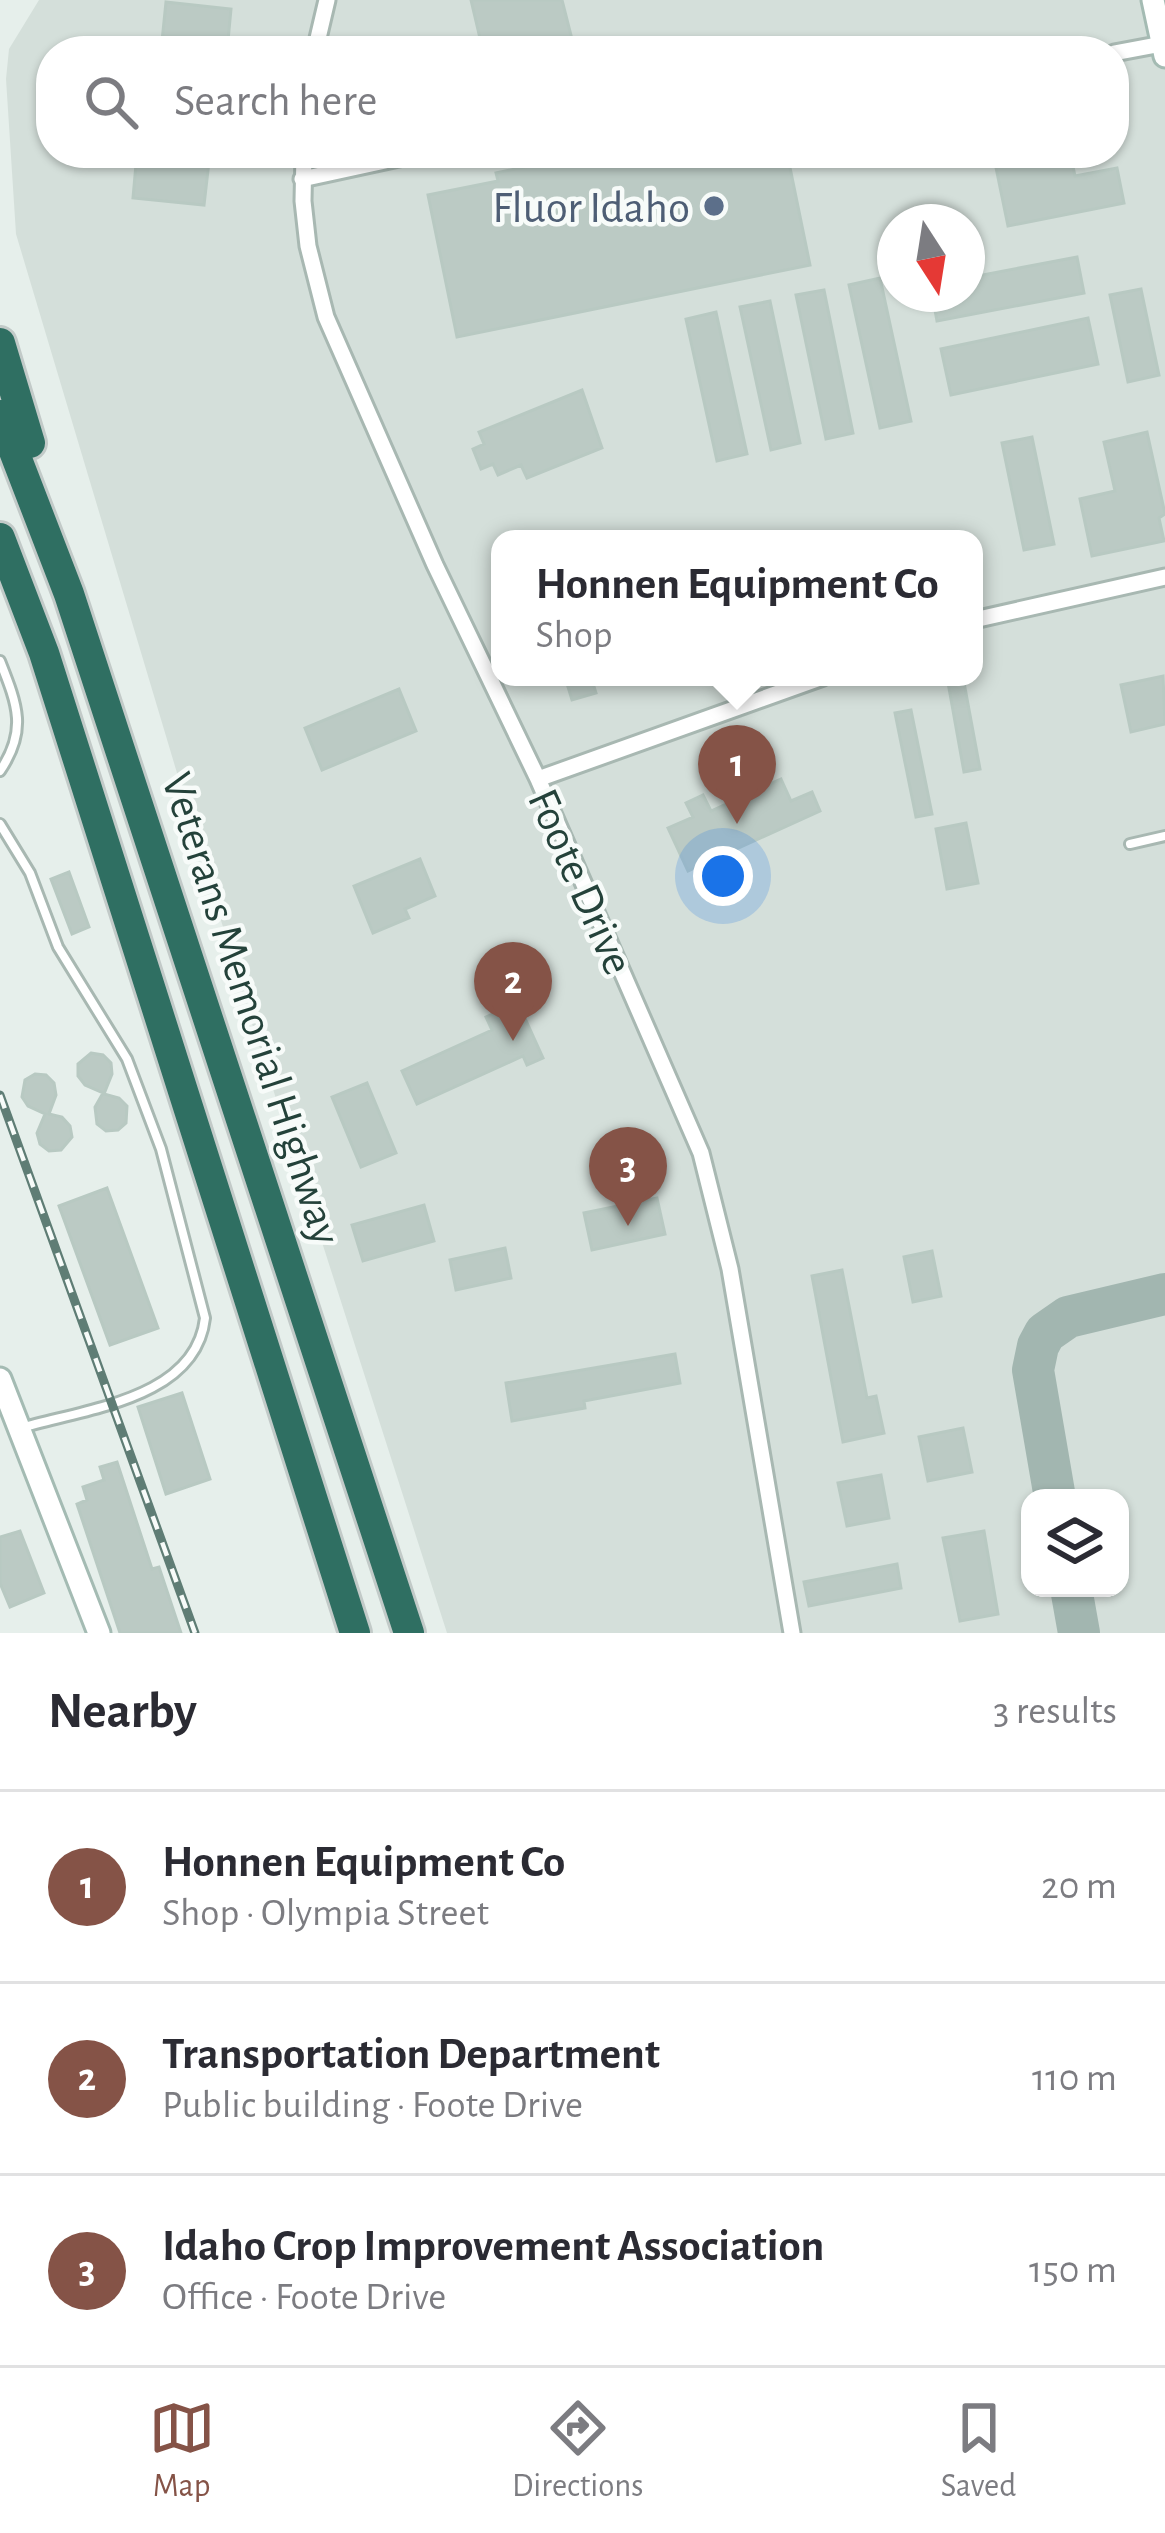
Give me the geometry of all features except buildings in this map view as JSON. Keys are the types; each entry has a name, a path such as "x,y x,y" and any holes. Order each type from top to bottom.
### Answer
{"highway":[{"path":"0,343 69,594"},
{"name":"Veterans Memorial Highway","path":"0,415 69,594 409,1633"},
{"name":"Veterans Memorial Highway","path":"0,538 44,653 356,1633"}],"street":[{"path":"319,36 327,0"},
{"path":"1129,52 1164,50 1154,0"},
{"name":"Foote Drive","path":"303,168 308,246 326,317 491,682"},
{"path":"302,179 353,168"},
{"path":"983,618 1165,577"},
{"name":"Foote Drive","path":"493,686 701,1153 730,1269 792,1633"},
{"path":"538,779 798,686"},
{"path":"0,1379 10,1431 99,1633"}],"lane":[{"path":"0,661 19,722 18,740 0,771"},
{"path":"0,824 30,872 58,947 127,1059 161,1149 206,1318 193,1357 163,1383 10,1431"},
{"path":"1130,844 1165,836"}],"shaded area":[{"path":"39,0 1154,0 1165,56 1165,1633 447,1633 249,1014 16,234 6,79 9,49"}],"taxiway":[{"path":"1053,1489 1033,1370 1045,1333 1068,1317 1165,1294"},
{"path":"1073,1597 1079,1633"}],"railway":[{"path":"0,1095 195,1633"}],"place":[{"name":"Fluor Idaho","path":"714,206"},
{"name":"Honnen Equipment Co","path":"737,824"},
{"name":"Transportation Department","path":"513,1041"},
{"name":"Idaho Crop Improvement Association","path":"628,1226"}]}
